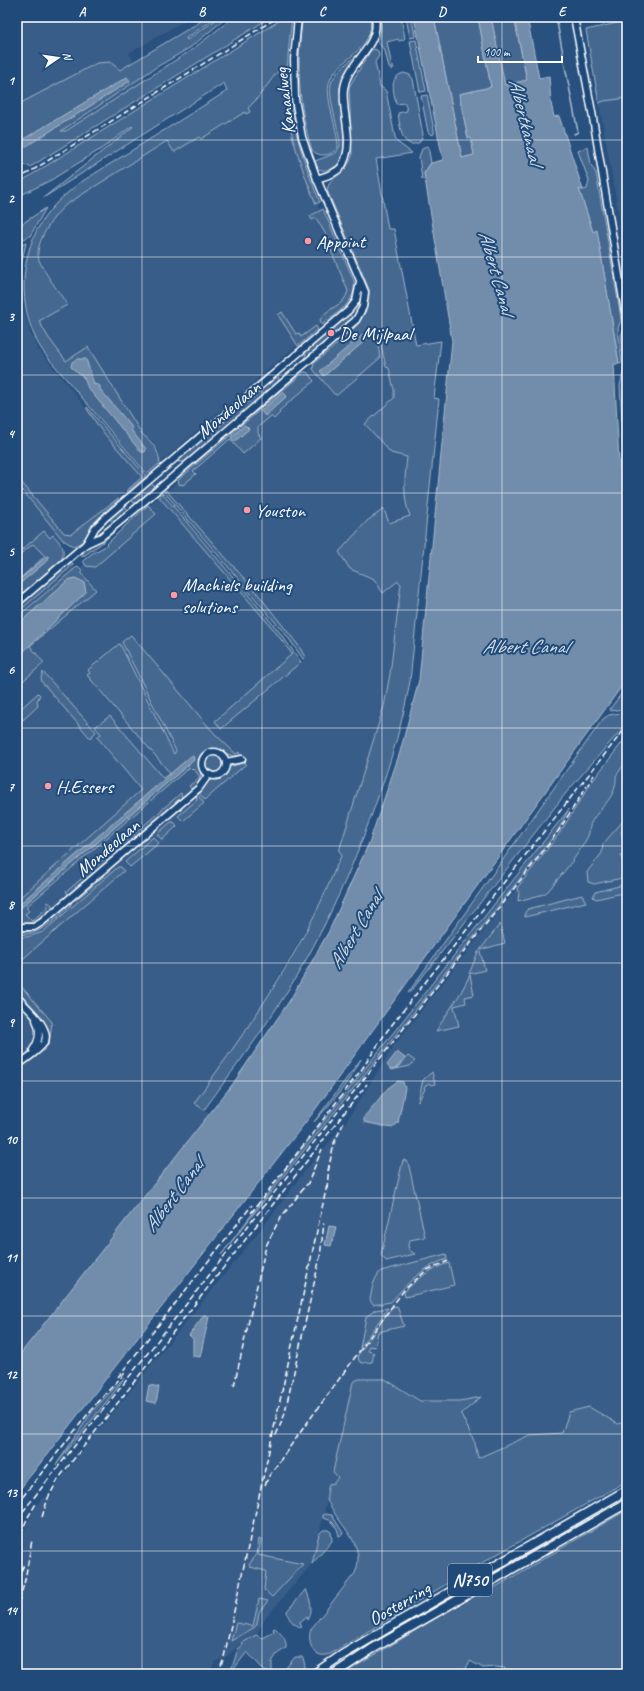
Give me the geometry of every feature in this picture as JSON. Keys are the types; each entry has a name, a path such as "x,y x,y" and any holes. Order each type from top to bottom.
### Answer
{"main road":[{"name":"Oosterring","path":"314,1674 392,1625 627,1490"},
{"name":"Oosterring","path":"334,1674 372,1649 627,1503"}],"street":[{"name":"Kanaalweg","path":"298,17 294,59 295,98 302,137 317,179"},
{"path":"317,179 335,172 342,166 348,152 344,88 348,78 372,42 376,32 375,17"},
{"path":"574,17 592,112 627,324"},
{"name":"Mondeolaan","path":"17,603 86,544 101,537 114,527 356,320 365,300 365,292 317,179"},
{"name":"Mondeolaan","path":"86,544 95,528 106,517 349,310 356,301 360,282"},
{"path":"291,359 306,362"},
{"path":"280,369 284,373 292,374"},
{"path":"170,463 178,472"},
{"path":"217,752 223,756 226,762 225,768 221,773 215,776 209,774 202,766 203,760 207,754 217,752"},
{"path":"226,762 242,759"},
{"name":"Mondeolaan","path":"17,927 34,927 42,922 199,788 209,774"},
{"path":"17,997 34,1017 40,1029 40,1037 36,1046 17,1066"}],"shaded area":[{"path":"17,17 191,17 129,53 146,82 17,163"},
{"path":"208,17 217,17 186,38 187,40 220,17 227,17 191,47 155,68 61,131 66,131 193,49 234,17 271,17 30,167 25,165 17,169 17,105 97,63 110,62 120,70"},
{"path":"285,17 292,17 288,50 288,84 292,115 304,159 320,202 316,204 293,139 283,94 281,67 256,100 248,108 250,112 246,114 245,112 201,139 199,137 174,152 167,141 67,204 51,221 39,246 39,260 67,305 39,321 48,337 66,361 88,347 142,434 152,443 156,450 160,463 147,474 43,352 30,323 26,306 24,289 28,255 33,238 41,223 57,202 78,184 227,91 224,83 43,198 133,127 132,126 101,149 51,180 17,197 17,184"},
{"path":"303,17 370,17 370,29 367,38 362,46 333,74 329,83 328,89 330,105 338,147 329,154 325,155 315,153 312,150 307,134 301,101 299,50"},
{"path":"380,17 401,17 405,38 399,41 398,39 387,42 392,67 394,67 392,70 389,68 385,51 378,42 381,29"},
{"path":"406,17 412,17 415,37 410,38"},
{"path":"434,17 478,17 491,87 459,94 468,138 471,137 474,155 462,158"},
{"path":"491,17 514,17 527,81 504,85"},
{"path":"626,17 627,98 599,103 586,30 626,21"},
{"path":"627,21 627,260 586,30"},
{"path":"416,40 426,91 420,92 410,41"},
{"path":"375,49 378,51 379,56 375,62 380,86 386,91 395,137 397,142 412,153 376,159 388,229 394,229 416,345 441,341 434,398 439,399 410,681 392,756 367,827 333,908 292,984 268,1022 204,1110 194,1103 244,1033 290,961 317,910 342,854 339,851 384,706 390,674 401,584 398,581 383,593 374,579 350,569 339,552 367,521 384,509 389,523 410,516 407,509 405,494 407,457 391,453 365,424 394,398 394,390 389,368 386,367 379,336 377,338 380,358 337,395 334,394 313,369 314,363 342,340 359,322 365,312 368,301 369,289 327,190 331,181 350,162 352,156 349,87 371,50"},
{"path":"360,52 343,80 340,88 344,138 342,158 338,165 334,168 326,170 318,169 315,161 336,153 340,146 332,104 332,81 341,69"},
{"path":"281,67 283,96 290,128 302,169 350,281 351,289 347,302 160,463 159,451 154,443 142,434 88,347 66,361 48,337 39,320 67,305 39,259 38,250 47,228 58,210 167,141 174,151 199,137 201,139 245,111 256,100"},
{"path":"404,73 410,75 413,79 423,135 420,142 414,144 409,143 403,136 398,113 407,111 405,103 396,104 393,90 394,81 399,75"},
{"path":"427,95 434,130 434,134 431,135 428,132 421,96"},
{"path":"428,146 431,163 424,173 425,179 422,179 419,157 422,149"},
{"path":"588,147 591,165 596,173 620,312 621,321 618,328 622,363 619,364 597,231 593,232 579,189 587,189 589,181 578,151"},
{"path":"46,208 30,236 17,242 17,227"},
{"path":"323,209 354,281 354,289 345,306 322,325 320,320 323,315 343,301 348,291 330,248 333,246 316,218 312,220 310,216"},
{"path":"26,243 21,264 17,265 17,247"},
{"path":"21,264 21,301 30,332 38,349 87,409 101,430 142,477 101,512 71,534 64,533 17,478 17,265"},
{"path":"282,312 296,334 299,333 301,337 316,326 318,329 298,346 278,315"},
{"path":"347,314 351,315 352,321 310,357 306,358 307,348"},
{"path":"367,320 379,335 389,368 394,390 394,398 365,424 407,457 404,483 410,516 389,523 384,509 350,569 374,579 383,593 398,581 401,584 390,674 384,706 339,850 342,854 317,910 266,998 246,1031 194,1103 209,1114 17,1358 17,484 63,540 56,545 76,571 110,545 122,529 159,497 273,629 300,664 305,657 287,630 257,593 167,491"},
{"path":"623,330 627,357 627,480 625,473 620,386 625,364 621,336"},
{"path":"304,372 307,372 314,381 279,411 280,413 274,419 271,416 258,427 258,433 261,438 243,454 230,439 193,471 196,474 183,485 179,484 178,480"},
{"path":"268,373 263,381 180,451 176,452"},
{"path":"299,375 178,478 178,475 291,378"},
{"path":"275,376 278,376 279,378 277,385 186,462 178,462 178,459"},
{"path":"87,407 146,476 127,492 126,491 142,477 101,430"},
{"path":"17,477 64,533 71,534 119,499 104,512 104,515 87,538 73,546 63,540 17,484"},
{"path":"151,483 156,488 140,502 134,503 131,499"},
{"path":"166,490 257,593 299,646 305,657 303,659 287,636 164,492"},
{"path":"162,493 278,630 301,662 221,729 215,721 292,654 273,629 159,497"},
{"path":"124,505 129,511 114,524 109,518"},
{"path":"148,505 156,514 95,567 86,566 83,561 91,554 104,547"},
{"path":"115,529 115,531 102,543 82,557 86,547"},
{"path":"44,531 50,538 53,535 62,546 63,556 61,560 17,599 17,581 45,556 33,544 17,557 17,554"},
{"path":"71,563 74,564 17,613 17,607 65,566"},
{"path":"78,566 82,570 82,574 96,590 30,646 44,663 17,686 17,617"},
{"path":"131,635 214,733 236,754 239,752 240,756 230,755 212,748 207,750 200,757 199,762 201,774 200,779 192,789 189,786 200,777 194,769 193,770 190,767 26,907 29,911 25,914 32,921 48,907 46,904 48,902 53,906 51,908 52,910 36,921 17,923 17,900 141,790 97,737 101,734 95,727 110,716 163,778 170,773 87,675 90,673 88,670 120,644 174,754 176,751 122,642"},
{"path":"43,672 96,732 90,738 42,682 41,678"},
{"path":"627,686 627,708 611,711 610,709"},
{"path":"38,693 40,695 37,701 38,706 23,720 17,712"},
{"path":"627,712 627,721 621,730 566,793 412,990 408,993 603,719 609,715"},
{"path":"627,736 627,760 616,776 614,790 591,823 588,836 580,851 548,891 544,894 518,901 519,891 517,888 559,834 591,783"},
{"path":"214,754 220,757 223,763 220,769 214,772 208,769 205,763 208,757"},
{"path":"627,760 627,1421 618,1424 589,1407 562,1433 530,1435 478,1458 475,1443 461,1414 480,1397 460,1401 420,1401 385,1379 338,1477 327,1496 312,1564 267,1616 256,1635 242,1643 227,1656 214,1662 210,1674 17,1674 17,1644 20,1628 17,1627 17,1546 33,1511 42,1498 50,1498 56,1486 77,1457 269,1219 307,1168 344,1125 393,1047 517,888 519,891 518,901 548,891 569,865 588,835 591,822 610,798 616,786 616,776"},
{"path":"245,762 246,764 205,800 198,792 210,780 222,776 230,767"},
{"path":"181,793 182,798 136,837 134,834"},
{"path":"196,793 204,803 183,821 178,816 197,800"},
{"path":"569,809 558,831 221,1255 287,1168"},
{"path":"623,821 627,824 621,832 627,849 621,856 627,877 594,884 588,882 587,872 602,853 603,844"},
{"path":"171,822 174,822 177,826 162,840 157,834"},
{"path":"132,835 135,838 69,895 66,892"},
{"path":"153,837 159,843 130,867 125,862"},
{"path":"118,867 121,867 124,871 17,964 17,937 27,937 43,932"},
{"path":"108,869 110,871 76,900 73,899"},
{"path":"627,884 627,892 596,899 593,897 595,892"},
{"path":"582,895 586,902 525,917 525,912 528,909"},
{"path":"71,901 71,905 47,926 33,933 17,934 17,931 32,931 46,923"},
{"path":"500,924 505,943 480,950"},
{"path":"480,951 485,970 469,974 478,952"},
{"path":"470,975 474,995 465,997 466,1003 454,1006 459,1026 436,1031 460,994"},
{"path":"21,986 52,1022 49,1044 47,1046 47,1028 18,993 20,992"},
{"path":"408,1056 415,1061 410,1066 396,1069"},
{"path":"361,1059 340,1092 314,1122"},
{"path":"432,1072 435,1084 431,1085 429,1083 424,1087 425,1089 418,1102 423,1080"},
{"path":"403,1160 408,1162 425,1237 410,1240 408,1245 409,1250 415,1254 386,1261 381,1255"},
{"path":"446,1254 447,1259 438,1262 416,1276 391,1302 373,1305 370,1300 372,1288 376,1277 381,1271"},
{"path":"449,1263 454,1285 405,1297 404,1292 419,1278 442,1265"},
{"path":"397,1306 404,1326 378,1332 375,1347 369,1346 368,1351 374,1353 372,1362 362,1363 359,1361 358,1355 392,1307"},
{"path":"388,1308 360,1348 366,1317 375,1310"},
{"path":"124,1378 116,1390 56,1465 94,1409"},
{"path":"359,1379 385,1379 420,1401 460,1401 481,1397 461,1414 475,1443 478,1458 530,1435 562,1433 569,1412 589,1407 618,1424 627,1421 627,1481 478,1565 332,1653 321,1655 313,1650 311,1645 311,1629 355,1573 358,1564 358,1556 354,1542 329,1504 327,1496 329,1484 334,1483 338,1477 333,1472 353,1382"},
{"path":"627,1494 627,1499 328,1674 320,1674 363,1646"},
{"path":"627,1510 627,1674 503,1674 505,1668 483,1668 470,1661 463,1674 413,1674 396,1667 387,1674 343,1674 476,1594 480,1596"},
{"path":"323,1515 332,1515 343,1533 342,1535 339,1536 336,1526 332,1522 323,1518"},
{"path":"323,1530 328,1530 331,1532 332,1541 312,1564 319,1534"},
{"path":"259,1539 261,1540 258,1555 303,1564 272,1597 264,1590 266,1571 250,1567 249,1565 256,1554"},
{"path":"306,1589 310,1601 311,1612 308,1620 307,1616 300,1622 302,1627 299,1627 292,1622 287,1614 287,1611"},
{"path":"259,1599 268,1601 259,1612 255,1627 231,1641 236,1623 253,1626"},
{"path":"275,1628 285,1639 286,1648 277,1654 272,1662 272,1672 266,1672 247,1652 230,1674 238,1649 243,1645 242,1643 256,1635 263,1638 274,1632 273,1629"},
{"path":"295,1657 302,1657 303,1659 305,1668 303,1674 281,1674"}],"water":[{"name":"Albert Canal","path":"414,17 434,17 462,158 474,155 471,138 468,138 459,94 491,87 478,17 491,17 505,85 527,80 514,17 527,17 539,78 549,76 551,103 554,117 559,116 583,190 579,189 593,232 597,230 619,364 614,364 619,462 623,483 627,492 627,679 312,1114 17,1493 17,1358 232,1085 290,1000 329,931 369,843 400,752 419,680 452,341 424,173 431,163 443,160"},
{"path":"127,77 130,81 17,152 17,143"},
{"path":"363,334 367,339 324,376 320,371"},
{"path":"77,359 86,359 94,384 100,386 100,389 131,426 132,431 146,449 145,452 141,452 88,388 84,378 71,367 72,362"},
{"path":"283,392 287,396 265,416 261,411"},
{"path":"245,425 249,429 234,442 231,437"},
{"path":"47,556 49,557 48,560 17,586 17,582"},
{"path":"75,578 84,582 86,592 23,652 17,660 17,625 68,580"},
{"path":"191,756 193,756 194,760 17,911 17,906"},
{"path":"397,1052 405,1058 395,1069 391,1070 387,1065"},
{"path":"398,1081 403,1082 405,1088 398,1123 392,1128 364,1122 364,1117 388,1088"},
{"path":"329,1226 336,1227 331,1246 325,1245"},
{"path":"204,1315 209,1317 200,1357 193,1356 193,1339 189,1335"},
{"path":"149,1385 159,1387 156,1403 146,1401"}],"waterway":[{"path":"556,17 563,54"},
{"path":"564,61 578,132 574,134"}],"railway":[{"path":"17,180 278,17"},
{"path":"251,1213 362,1069 387,1031 627,726"},
{"path":"17,1519 549,844 594,775"},
{"path":"42,1517 48,1498 59,1478 367,1084"},
{"path":"328,1171 334,1143 344,1122"},
{"path":"234,1386 266,1246 279,1220 308,1183 322,1149"},
{"path":"327,1189 329,1165"},
{"path":"218,1674 224,1657 327,1185"},
{"path":"118,1377 252,1205"},
{"path":"276,1435 284,1416 320,1257 324,1223"},
{"path":"265,1485 269,1476 404,1290 427,1270 448,1261"},
{"path":"96,1404 125,1373"},
{"path":"17,1504 99,1400"},
{"path":"17,1542 28,1517 37,1502"},
{"path":"17,1609 25,1580 32,1540"},
{"path":"17,1579 24,1565"}],"place":[{"name":"Appoint","path":"308,241"},
{"name":"De Mijlpaal","path":"331,333"},
{"name":"Youston","path":"247,510"},
{"name":"Machiels building solutions","path":"174,595"},
{"name":"H.Essers","path":"48,786"}],"water label":[{"name":"Albertkanaal","path":"526,121"}]}
